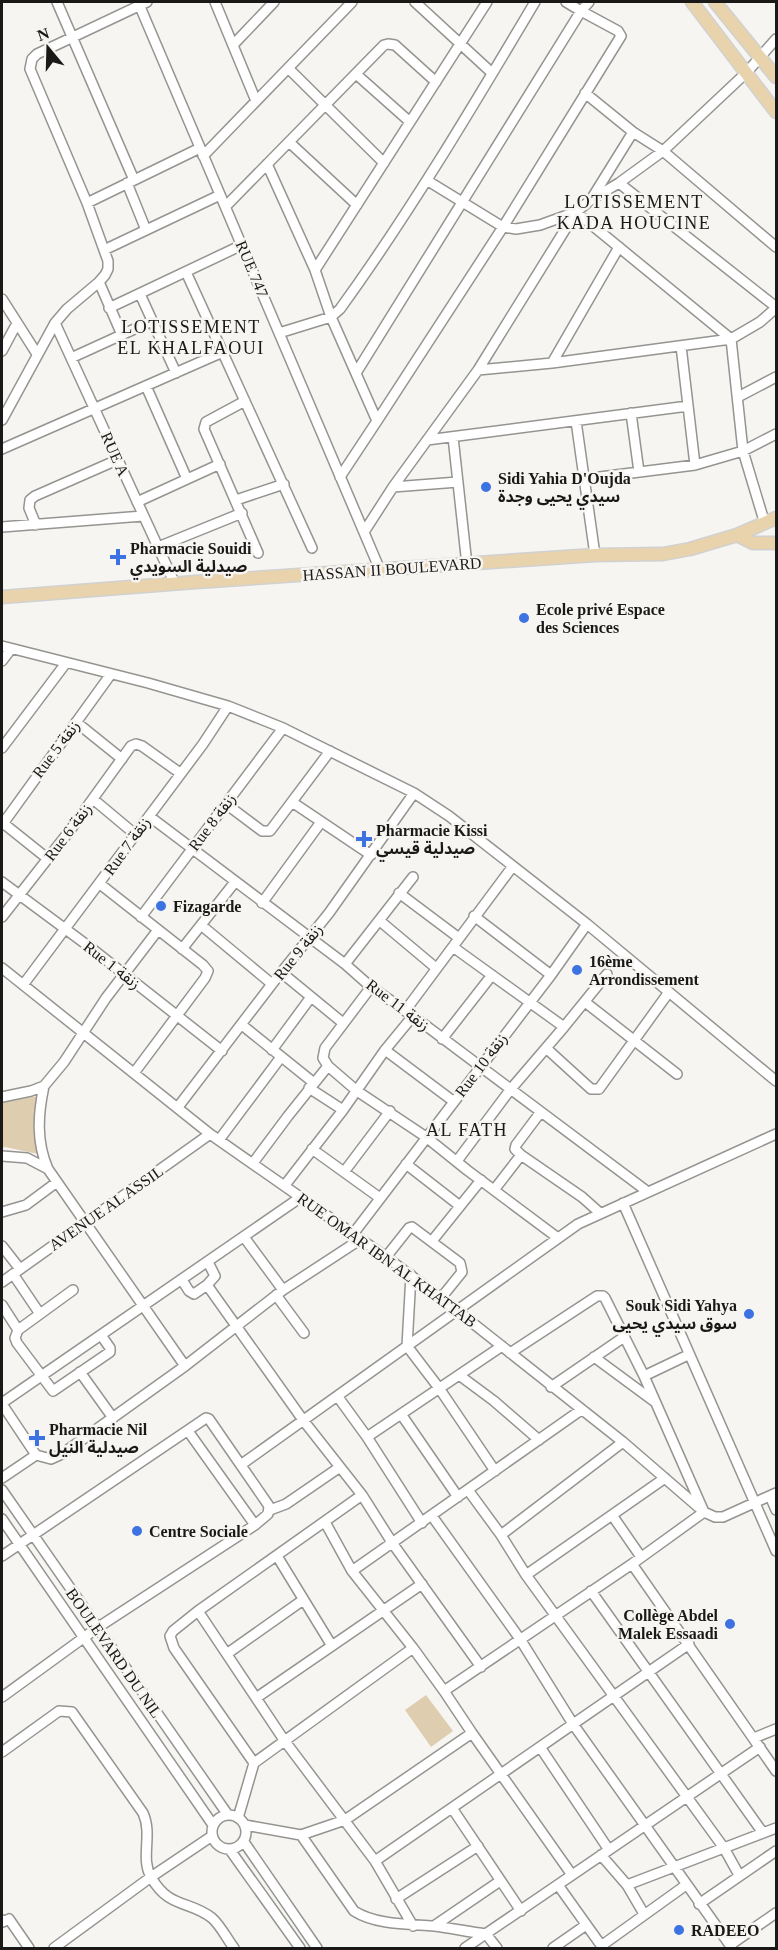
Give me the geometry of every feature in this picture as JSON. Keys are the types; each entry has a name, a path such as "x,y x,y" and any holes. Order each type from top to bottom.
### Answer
{"main road":[{"path":"692,2 777,112"},
{"path":"715,2 777,77"},
{"name":"HASSAN II BOULEVARD","path":"2,597 595,555 663,554 690,549 737,535 777,518"},
{"path":"737,535 753,543 777,543"}],"street":[{"path":"57,2 131,182 146,230"},
{"path":"215,2 256,101"},
{"path":"233,45 274,2"},
{"path":"87,203 202,152 256,101 352,2"},
{"path":"415,2 492,73"},
{"path":"315,270 486,2"},
{"path":"279,333 331,317 340,309 428,181 535,2"},
{"path":"340,477 503,227 621,36 618,31 566,2"},
{"path":"356,373 589,2"},
{"path":"2,420 55,323 67,309 99,282 108,269 108,261 87,203 30,69 32,59 37,54 142,3"},
{"name":"RUE 747","path":"142,3 220,195 380,570"},
{"path":"364,532 393,487 478,370 576,212 591,199 619,183 663,151 747,72 777,39"},
{"path":"226,206 384,45 395,45 436,82"},
{"path":"288,68 384,163"},
{"path":"356,75 410,122"},
{"path":"585,93 633,132 663,151 777,247"},
{"path":"591,199 633,132"},
{"path":"290,142 357,205"},
{"path":"267,164 315,270 331,317 377,421"},
{"path":"428,181 503,227 516,229 534,226 576,212"},
{"path":"478,370 552,363 731,339 760,322 777,307 619,183"},
{"path":"104,250 220,195"},
{"path":"576,212 731,339 743,451 765,524"},
{"path":"109,308 242,245"},
{"path":"552,363 619,247"},
{"path":"186,272 312,548"},
{"path":"99,282 122,335"},
{"path":"140,294 176,373"},
{"path":"2,299 37,354"},
{"path":"71,358 152,321"},
{"path":"2,351 18,323"},
{"name":"RUE A","path":"55,323 175,584"},
{"path":"681,345 694,465"},
{"path":"2,449 223,352"},
{"path":"738,397 777,377"},
{"path":"146,386 187,479"},
{"path":"245,401 206,422 204,429 258,553"},
{"path":"427,440 688,406"},
{"path":"631,413 639,472"},
{"path":"576,421 595,555"},
{"path":"584,479 694,465 743,451 777,434"},
{"path":"453,437 467,565"},
{"path":"36,525 28,508 30,500 71,479 117,460"},
{"path":"137,502 220,464"},
{"path":"393,487 458,482"},
{"path":"236,500 284,484"},
{"path":"158,547 242,513"},
{"path":"2,527 144,516"},
{"path":"2,661 6,647 208,699 283,728 414,794 449,816 587,924 777,1081"},
{"path":"2,748 66,663"},
{"name":"Rue 5 زنقة","path":"2,824 111,674"},
{"name":"Rue 7 زنقة","path":"23,985 100,884 216,726 228,706"},
{"path":"76,722 122,759"},
{"name":"Rue 8 زنقة","path":"141,916 283,728"},
{"name":"Rue 6 زنقة","path":"2,918 134,744 142,746 180,773"},
{"path":"226,804 257,828 267,832 276,825 330,751"},
{"name":"Rue 9 زنقة","path":"178,1107 309,939 414,794"},
{"path":"93,799 136,835"},
{"path":"292,802 371,855"},
{"name":"Rue 11 زنقة","path":"149,816 345,964 370,987 409,1013 648,1192"},
{"path":"262,903 321,822"},
{"path":"2,824 48,859"},
{"path":"285,1185 357,1091 436,968 513,866"},
{"path":"345,964 413,877"},
{"name":"Rue 1 زنقة","path":"2,882 222,1050"},
{"path":"182,949 235,882"},
{"path":"100,884 208,971 134,1073"},
{"path":"399,894 459,938"},
{"path":"474,916 550,975"},
{"path":"380,921 436,968"},
{"name":"Rue 10 زنقة","path":"36,1455 51,1459 62,1454 357,1236 380,1198 587,924"},
{"path":"201,925 272,984"},
{"path":"2,1097 44,1086 64,1062 124,974 158,930"},
{"path":"453,947 564,1027"},
{"name":"RUE OMAR IBN AL KHATTAB","path":"2,968 210,1134 357,1236 441,1298 623,1443 704,1512"},
{"path":"282,973 343,1023"},
{"path":"457,1161 510,1090 607,974"},
{"path":"442,1039 492,975"},
{"path":"370,987 329,1041 323,1053 328,1066 357,1091 426,1137 558,1238"},
{"path":"546,1048 591,1089 599,1089 669,992"},
{"path":"272,1050 311,997"},
{"path":"585,1002 677,1074"},
{"path":"242,1025 281,1057 311,1086 343,1110"},
{"path":"385,1050 453,1101"},
{"path":"219,1140 281,1057"},
{"path":"253,1163 328,1066"},
{"path":"44,1086 39,1137 41,1154 48,1169 184,1366"},
{"path":"344,1172 390,1111"},
{"path":"540,1113 515,1149 520,1155 582,1197 600,1213"},
{"name":"AVENUE AL ASSIL","path":"2,1282 210,1134"},
{"path":"242,1464 558,1238 600,1213 777,1134"},
{"path":"312,1149 380,1198"},
{"path":"494,1190 520,1155"},
{"path":"2,1156 27,1158 48,1169"},
{"path":"406,1164 460,1206"},
{"path":"432,1241 481,1180"},
{"path":"2,1212 26,1205 57,1182"},
{"path":"2,1478 36,1455 2,1404 301,1197"},
{"path":"623,1203 688,1355 777,1551"},
{"path":"386,1257 409,1228 412,1227 432,1241 460,1263 462,1268 462,1272 441,1298"},
{"path":"244,1237 304,1333"},
{"path":"2,1246 40,1314"},
{"path":"182,1280 191,1293 207,1285 214,1276 208,1262"},
{"path":"411,1275 407,1346 439,1388 495,1471"},
{"path":"207,1285 303,1420 362,1495 393,1544 481,1667"},
{"path":"73,1290 18,1330 15,1338 17,1343 53,1391 110,1352 110,1348 101,1335"},
{"path":"510,1353 600,1295 605,1298 644,1376 704,1512 719,1517 774,1495 777,1510"},
{"path":"2,1305 18,1330"},
{"path":"551,1387 624,1337"},
{"path":"367,1437 502,1346"},
{"path":"644,1376 688,1355"},
{"path":"594,1357 656,1403"},
{"path":"80,1372 113,1418"},
{"path":"459,1375 494,1401 539,1440"},
{"path":"338,1396 422,1523"},
{"path":"352,1571 581,1410"},
{"path":"400,1414 458,1497"},
{"path":"2,1556 202,1420 209,1419 242,1464 270,1510"},
{"path":"188,1431 255,1525"},
{"path":"501,1536 623,1443"},
{"path":"2,1697 97,1628 255,1525 270,1510 286,1504 340,1467"},
{"path":"526,1575 665,1478"},
{"name":"BOULEVARD DU NIL","path":"2,1490 228,1815"},
{"path":"468,1490 555,1616 724,1848 739,1875"},
{"path":"254,1763 170,1640 173,1631 362,1495"},
{"path":"444,1691 632,1564 704,1512"},
{"path":"612,1515 641,1557"},
{"path":"432,1516 520,1639 573,1724 731,1947 777,1913"},
{"name":"BOULEVARD DU NIL","path":"2,1519 213,1825"},
{"path":"325,1522 352,1571 413,1648 572,1875"},
{"path":"277,1556 332,1646"},
{"path":"632,1564 777,1771"},
{"path":"256,1698 422,1584"},
{"path":"591,1591 763,1833"},
{"path":"228,1653 303,1600"},
{"path":"198,1611 284,1740 375,1861 413,1926"},
{"path":"375,1861 689,1644"},
{"path":"230,1850 244,1842 247,1833 242,1821 254,1763 413,1648"},
{"path":"2,1752 59,1711 72,1712 143,1813 148,1824 147,1863 151,1877 167,1897 213,1919 234,1948"},
{"path":"754,1738 777,1729"},
{"path":"300,1948 230,1850 218,1845 212,1836 213,1825 219,1818 228,1815 242,1821 301,1835 345,1820 472,1733"},
{"path":"540,1747 644,1914"},
{"path":"465,1948 760,1747"},
{"path":"452,1808 520,1911"},
{"path":"627,1885 777,1828"},
{"path":"301,1835 354,1911 368,1918 413,1926 434,1926 486,1934 496,1948"},
{"path":"54,1948 151,1877 212,1836"},
{"path":"244,1842 317,1948"},
{"path":"396,1899 478,1846"},
{"path":"699,1904 777,1851"},
{"path":"434,1926 500,1881"},
{"path":"558,1886 602,1947 644,1914 686,1886"},
{"path":"2,1922 9,1919 28,1948"},
{"path":"553,1948 586,1925"}],"shaded area":[{"path":"39,1096 35,1122 38,1154 2,1148 2,1102"},
{"path":"426,1695 453,1731 431,1747 405,1710"}],"place":[{"name":"Sidi Yahia D'Oujda سيدي يحيى وجدة","path":"486,487"},
{"name":"Pharmacie Souidi صيدلية السويدي","path":"118,557"},
{"name":"Ecole privé Espace des Sciences","path":"524,618"},
{"name":"Pharmacie Kissi صيدلية قيسي","path":"364,839"},
{"name":"Fizagarde","path":"161,906"},
{"name":"16ème Arrondissement","path":"577,970"},
{"name":"Souk Sidi Yahya سوق سيدي يحيى","path":"749,1314"},
{"name":"Pharmacie Nil صيدلية النيل","path":"37,1438"},
{"name":"Centre Sociale","path":"137,1531"},
{"name":"Collège Abdel Malek Essaadi","path":"730,1624"},
{"name":"RADEEO","path":"679,1930"}],"district":[{"name":"LOTISSEMENT KADA HOUCINE","path":"634,212"},
{"name":"LOTISSEMENT EL KHALFAOUI","path":"191,337"},
{"name":"AL FATH","path":"467,1130"}]}
